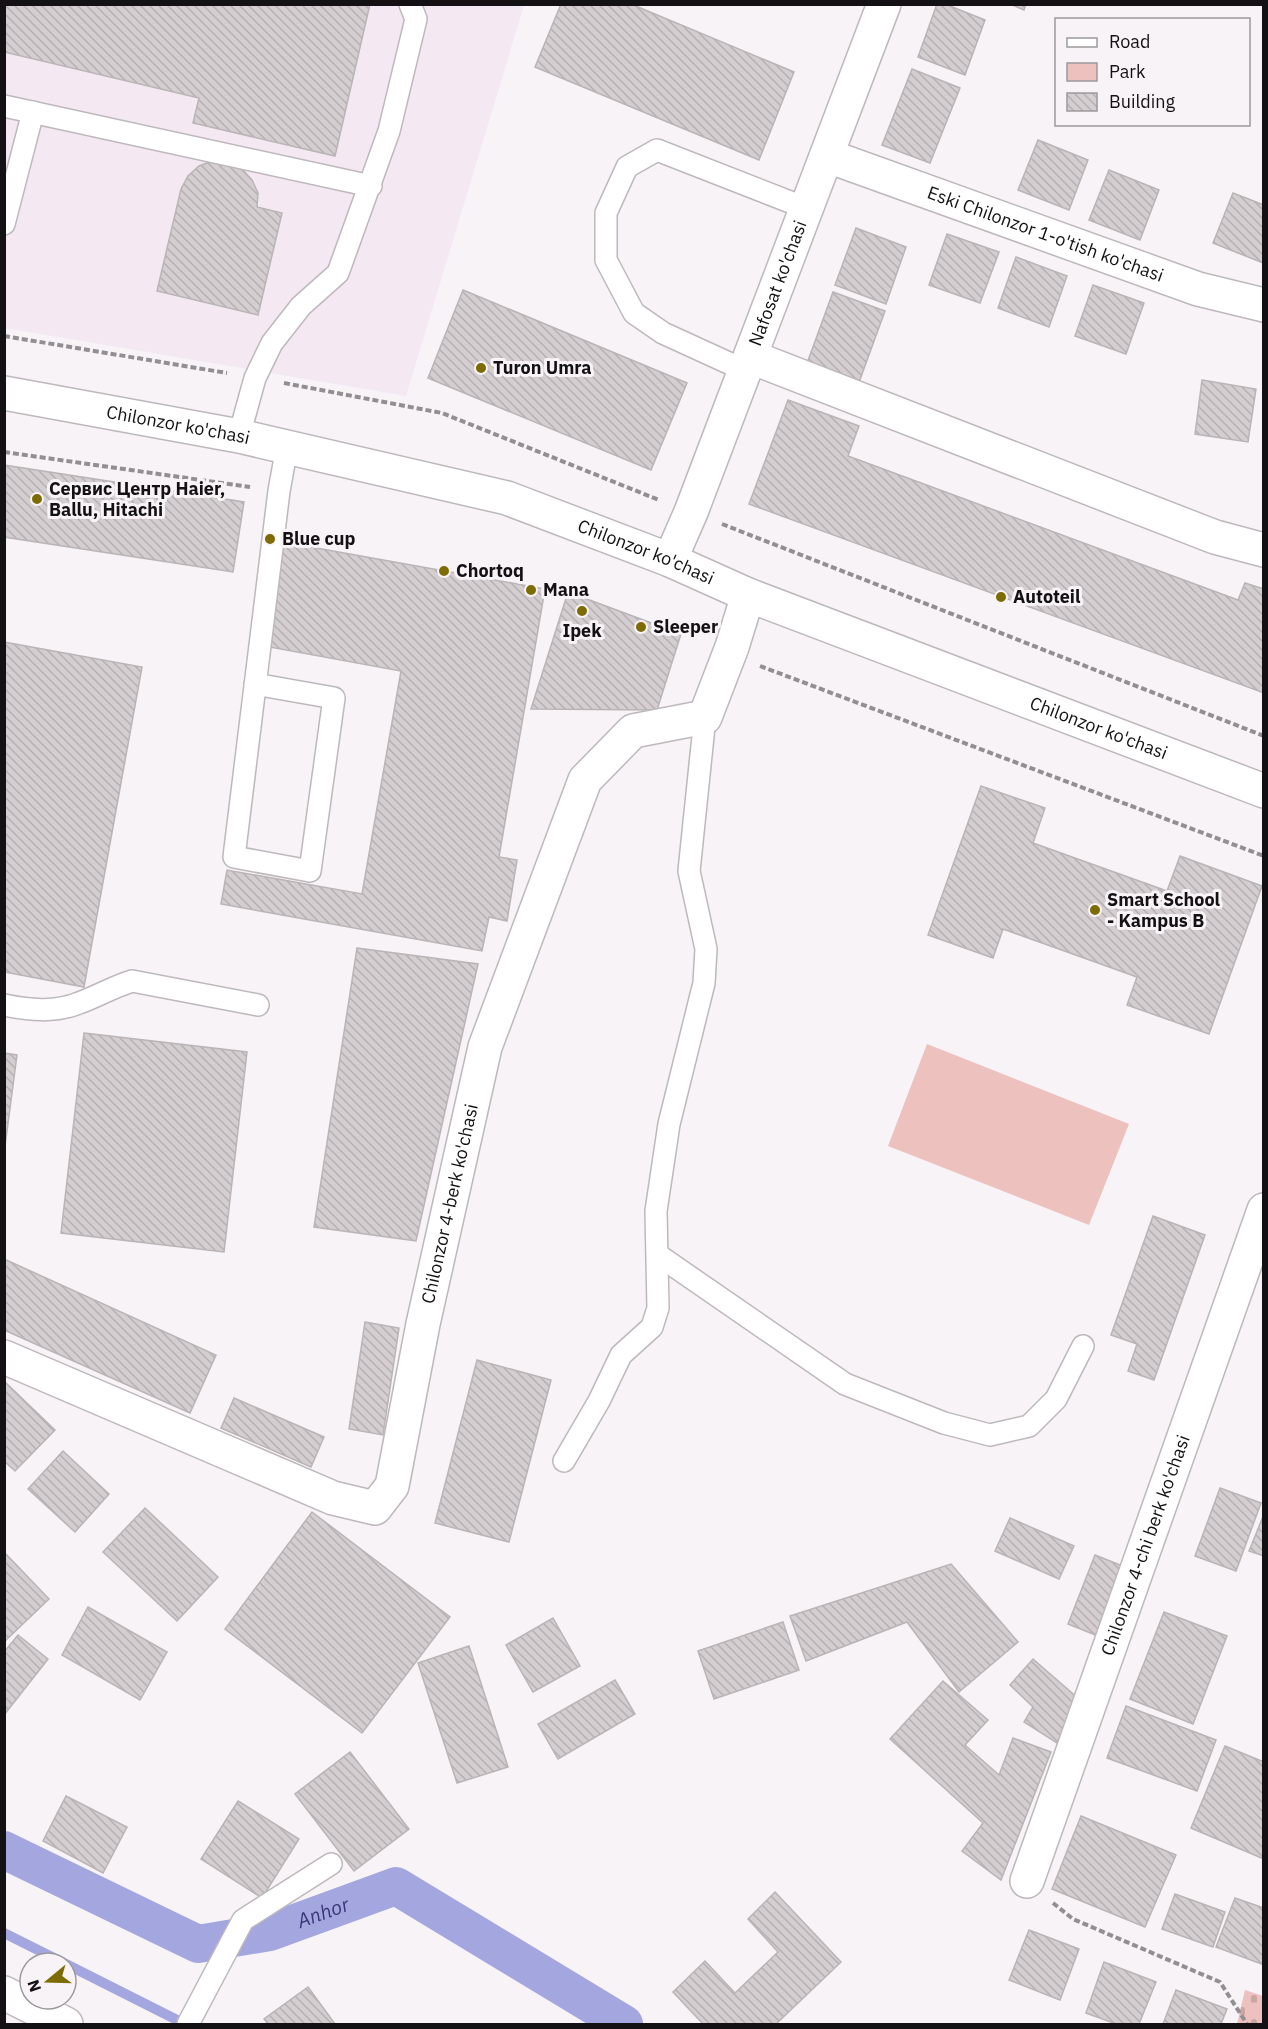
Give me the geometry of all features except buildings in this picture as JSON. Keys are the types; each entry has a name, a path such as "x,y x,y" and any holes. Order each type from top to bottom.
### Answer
{"street":[{"name":"Nafosat ko'chasi","path":"670,560 691,512 808,209 884,4"},
{"name":"Eski Chilonzor 1-o'tish ko'chasi","path":"828,156 1198,289 1263,305"},
{"path":"748,364 1215,537 1263,550"},
{"name":"Chilonzor ko'chasi","path":"4,393 239,436 507,498 670,560 748,595 1263,791"},
{"path":"705,717 732,646 748,595"},
{"name":"Chilonzor 4-berk ko'chasi","path":"4,1357 333,1498 375,1508 392,1486 423,1324 485,1047 585,780 633,731 705,717"},
{"name":"Chilonzor 4-chi berk ko'chasi","path":"1027,1881 1263,1210"},
{"path":"4,1993 66,2025"}],"lane":[{"path":"239,436 255,378 272,343 301,306 338,273 371,186 389,130 416,20 410,4"},
{"path":"4,106 371,186"},
{"path":"4,224 33,112"},
{"path":"748,364 663,333 634,313 606,260 606,213 627,167 657,150 808,209"},
{"path":"255,684 334,698 310,871 234,857 255,684 279,491 287,447"},
{"path":"564,1461 599,1401 621,1354 652,1327 658,1308 656,1211 669,1124 705,972 706,949 688,871 705,717"},
{"path":"4,1005 36,1011 78,1004 114,986 132,981 258,1005"},
{"path":"658,1256 845,1384 944,1424 990,1435 1029,1426 1056,1399 1083,1346"},
{"path":"192,2018 243,1920 331,1864"}],"path":[{"path":"4,336 369,397 442,413 1263,736"},
{"path":"4,452 279,491"},
{"path":"752,662 791,680 1263,856"},
{"path":"1027,1881 1073,1919 1220,1982 1247,2025"}],"shaded area":[{"path":"4,5 524,5 406,396 5,328"}],"green space":[{"path":"927,1044 1129,1124 1089,1225 888,1146"},
{"path":"1245,1990 1263,1996 1263,2024 1237,2024"}],"waterway":[{"name":"Anhor","path":"4,1850 198,1944 270,1932 396,1886 624,2024"},
{"path":"4,1933 40,1951"},
{"path":"78,1970 185,2024"}],"place":[{"name":"Turon Umra","path":"481,368"},
{"name":"Сервис Центр Haier, Ballu, Hitachi","path":"37,499"},
{"name":"Blue cup","path":"270,539"},
{"name":"Chortoq","path":"444,571"},
{"name":"Mana","path":"531,590"},
{"name":"Autoteil","path":"1001,597"},
{"name":"Ipek","path":"582,611"},
{"name":"Sleeper","path":"641,627"},
{"name":"Smart School - Kampus B","path":"1095,910"}]}
